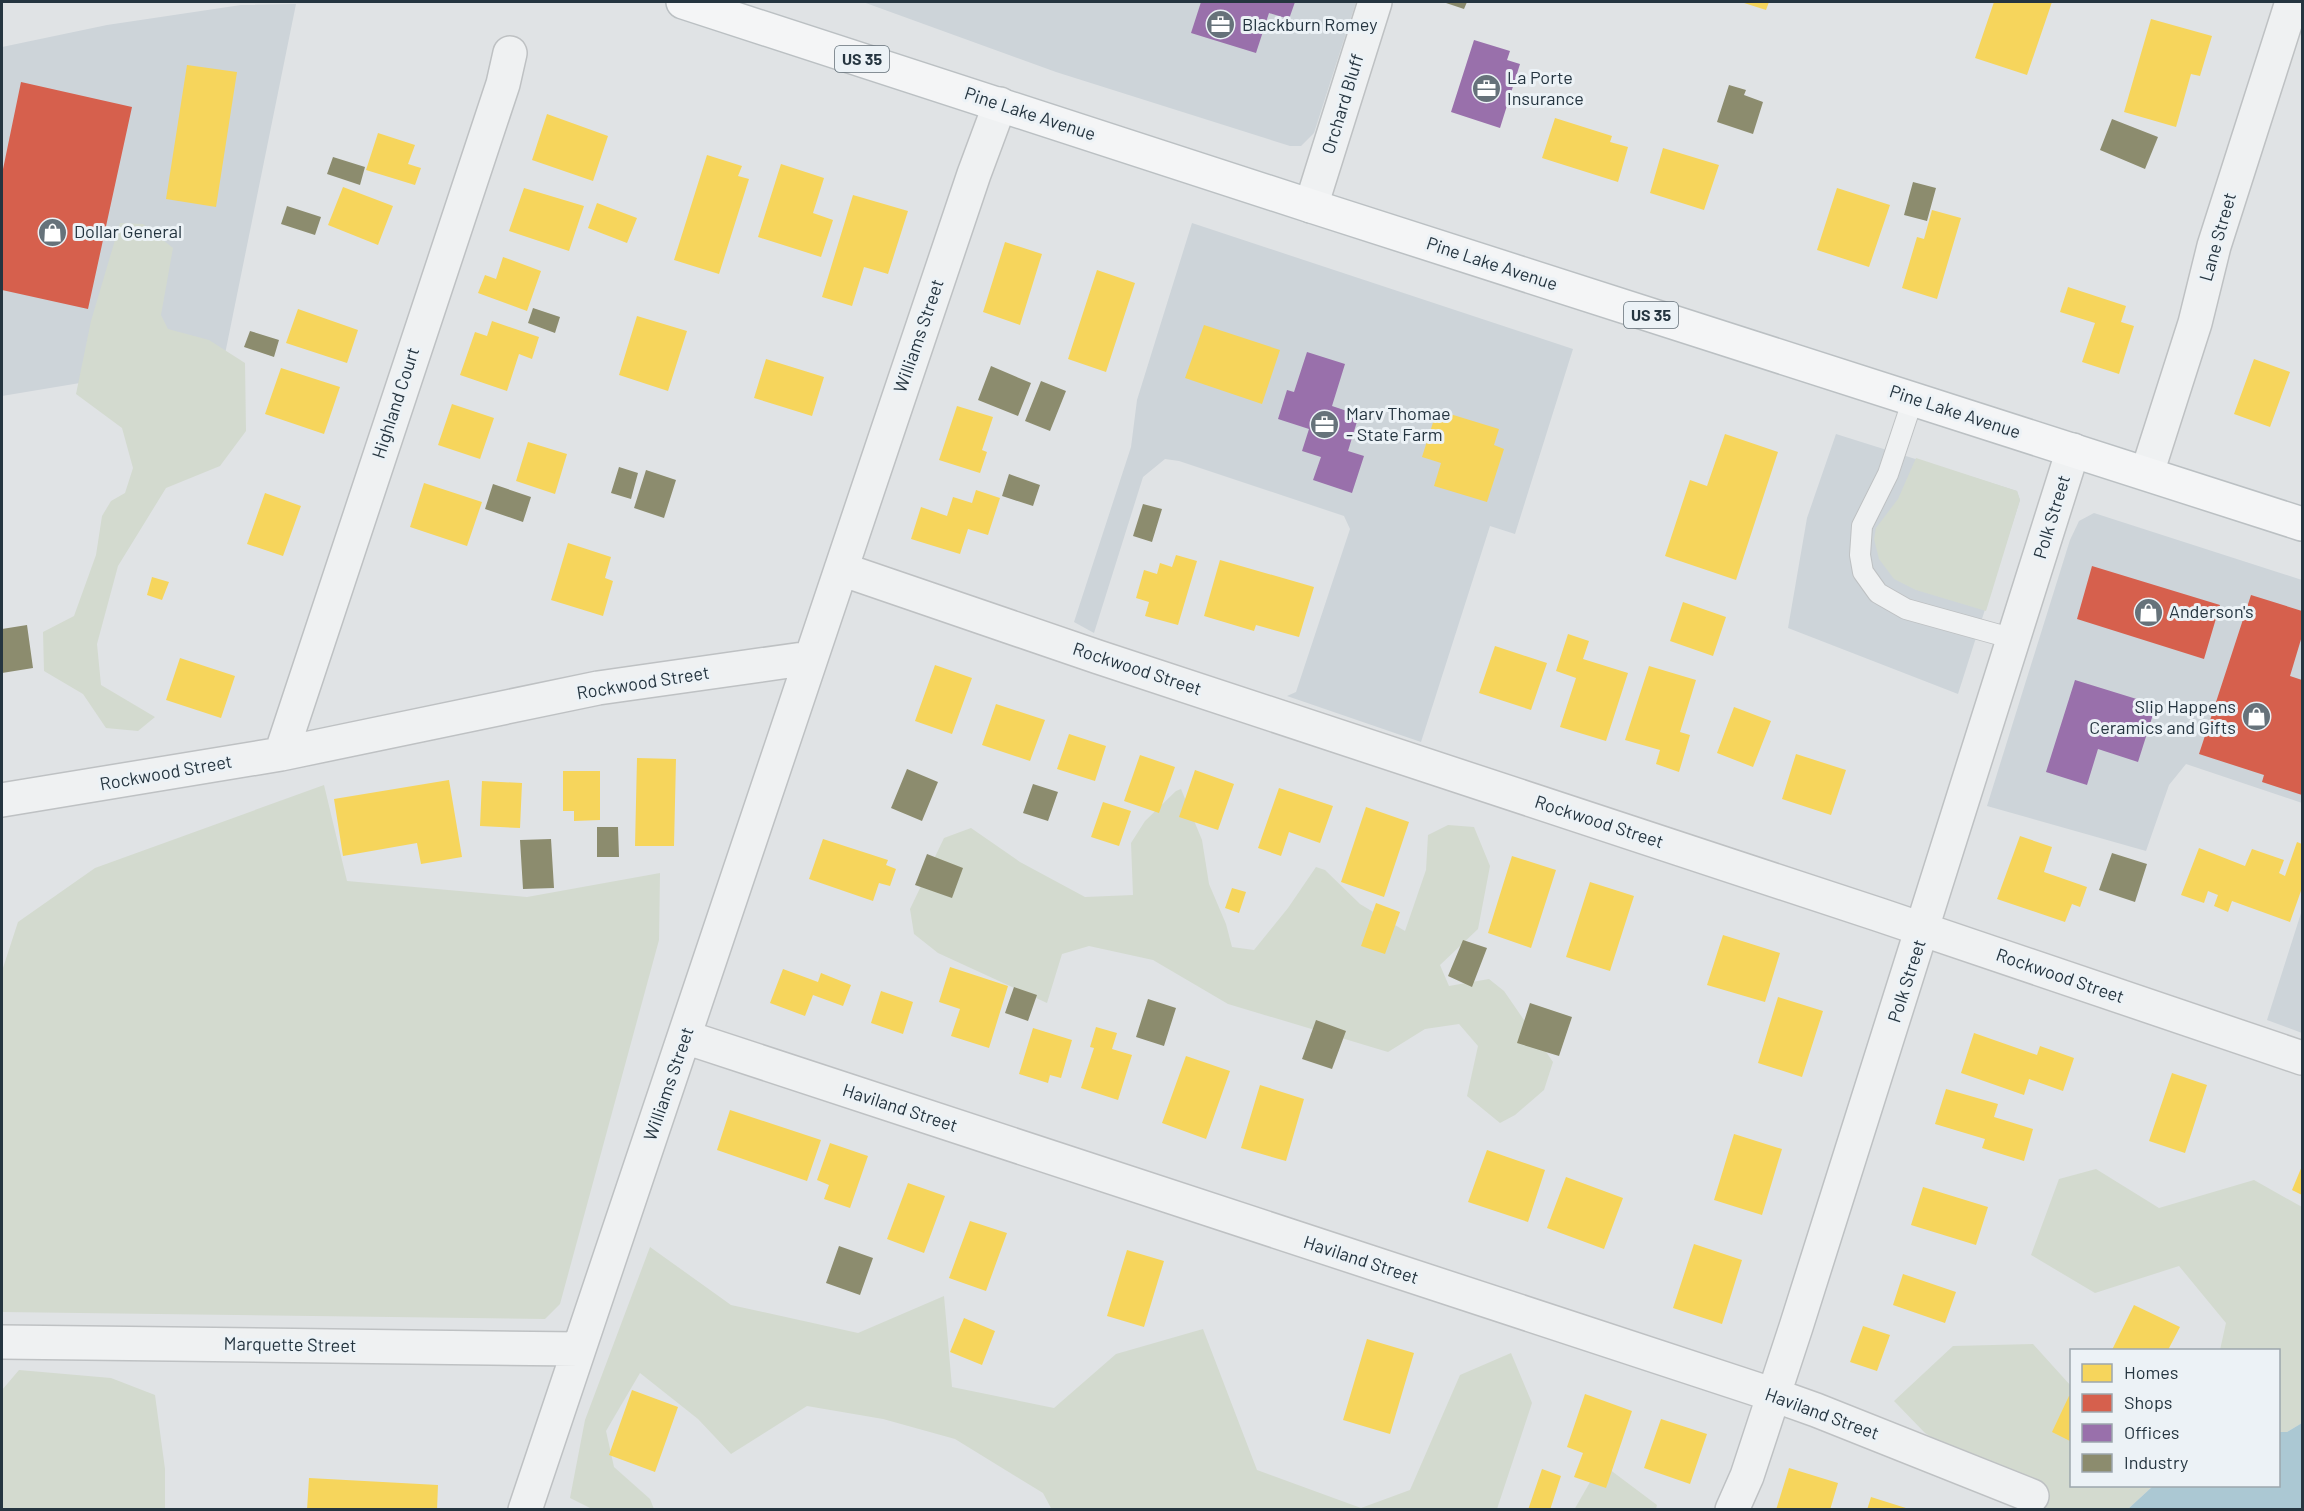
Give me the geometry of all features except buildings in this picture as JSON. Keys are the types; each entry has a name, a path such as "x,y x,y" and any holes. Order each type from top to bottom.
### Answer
{"main road":[{"name":"Pine Lake Avenue","path":"683,2 2302,524"}],"street":[{"name":"Orchard Bluff","path":"1311,206 1375,2"},
{"name":"Lane Street","path":"2147,473 2195,323 2214,246 2292,2"},
{"name":"Highland Court","path":"281,754 503,84 510,53"},
{"name":"Williams Street","path":"841,569 981,154 1000,104"},
{"name":"Polk Street","path":"1732,1509 1747,1476 1923,929 2073,450"},
{"name":"Rockwood Street","path":"841,569 1098,657 1923,929 2302,1058"},
{"path":"810,658 841,569"},
{"name":"Williams Street","path":"525,1509 685,1037 810,658"},
{"name":"Rockwood Street","path":"2,800 281,754 598,688 810,658"},
{"name":"Haviland Street","path":"685,1037 1773,1395 2032,1496"},
{"name":"Marquette Street","path":"2,1342 579,1348"}],"lane":[{"path":"1913,399 1888,474 1862,526 1860,555 1863,572 1878,593 1906,609 2014,639"}],"shaded area":[{"path":"863,2 1356,2 1314,133 1301,146 1290,146 1056,72"},
{"path":"296,4 224,359 2,396 2,47 107,25 241,5"},
{"path":"120,223 143,224 173,248 161,315 168,329 209,340 245,363 246,431 220,466 166,488 118,566 97,644 101,685 155,717 138,731 106,728 83,694 44,671 43,632 74,616 96,555 102,516 111,501 125,493 133,468 122,428 76,394 91,321"},
{"path":"1192,223 1573,349 1515,534 1490,526 1421,742 1287,696 1296,692 1350,529 1344,516 1179,461 1165,459 1143,477 1094,633 1074,622 1131,447 1137,400"},
{"path":"1836,434 2017,491 2020,500 1958,694 1788,628 1807,518"},
{"path":"1916,458 2017,491 2020,500 1986,611 1916,590 1894,579 1879,559 1874,539 1876,528 1898,499"},
{"path":"2094,513 2302,580 2302,803 2186,764 2169,785 2146,851 1987,806 2070,540 2079,521"},
{"path":"324,785 347,881 527,897 660,873 659,940 560,1304 545,1319 2,1312 2,971 18,922 95,868"},
{"path":"1181,789 1202,840 1209,884 1226,924 1232,947 1254,950 1288,908 1316,867 1325,870 1360,904 1405,931 1426,870 1428,835 1448,825 1474,827 1490,866 1478,929 1440,965 1449,986 1489,979 1504,991 1553,1062 1544,1090 1515,1115 1500,1123 1467,1096 1478,1046 1459,1024 1425,1029 1388,1052 1228,1004 1153,960 1089,946 1062,954 1047,1003 938,953 914,934 910,909 944,838 971,828 1020,862 1085,897 1133,895 1131,843 1145,821 1176,791"},
{"path":"2302,910 2302,1033 2267,1020"},
{"path":"2096,1169 2159,1208 2254,1180 2302,1207 2302,1423 2287,1432 2280,1432 2280,1349 2220,1349 2226,1323 2179,1266 2095,1293 2031,1255 2059,1179"},
{"path":"650,1247 731,1305 858,1333 944,1296 952,1387 1054,1408 1116,1354 1203,1329 1257,1470 1361,1508 1410,1490 1460,1375 1511,1353 1532,1403 1497,1509 1052,1510 1043,1493 955,1439 883,1419 807,1406 731,1454 698,1419 640,1373 606,1431 614,1467 650,1499 654,1509 592,1509 570,1498 585,1420"},
{"path":"2033,1344 2070,1385 2070,1487 2152,1487 2128,1509 2046,1509 1925,1433 1894,1401 1953,1346"},
{"path":"19,1370 111,1378 155,1395 165,1469 165,1509 2,1509 2,1390"},
{"path":"1601,1463 1657,1505 1656,1509 1574,1510"}],"water":[{"path":"2302,1423 2302,1509 2128,1509 2152,1487 2280,1487 2280,1432 2287,1432"}],"place":[{"name":"Blackburn Romey","path":"1221,25"},
{"name":"La Porte Insurance","path":"1486,88"},
{"name":"Dollar General","path":"53,232"},
{"name":"Marv Thomae - State Farm","path":"1325,424"},
{"name":"Anderson's","path":"2148,612"},
{"name":"Slip Happens Ceramics and Gifts","path":"2257,717"}]}
